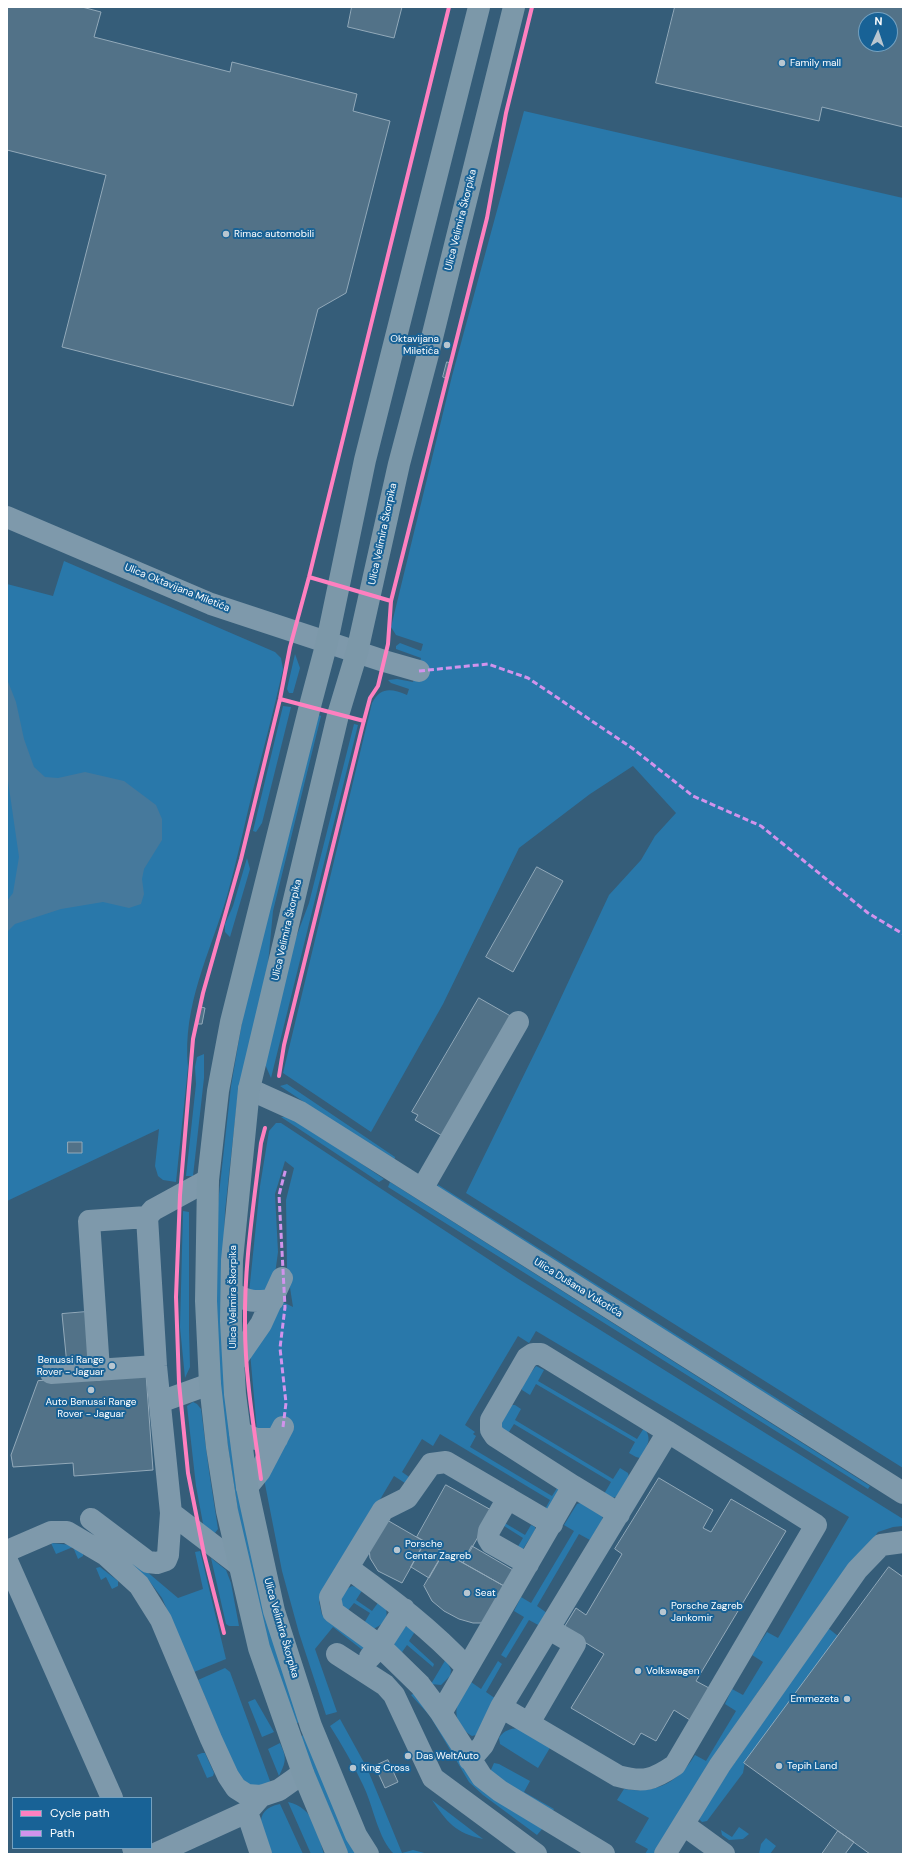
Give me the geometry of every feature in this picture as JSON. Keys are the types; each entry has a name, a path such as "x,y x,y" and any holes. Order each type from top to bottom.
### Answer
{"main road":[{"path":"337,1854 302,1774 259,1648 239,1565 217,1448 210,1384 206,1300 208,1180 218,1091 231,1022 327,642 365,460 479,7"},
{"name":"Ulica Velimira Škorpika","path":"368,1854 356,1835 333,1780 294,1677 274,1610 247,1487 240,1432 234,1363 232,1260 249,1089 338,715 357,652 399,464 427,358 514,7"}],"street":[{"name":"Ulica Oktavijana Miletića","path":"7,517 211,604 419,671"},
{"path":"422,1189 518,1022"},
{"name":"Ulica Dušana Vukotića","path":"249,1089 300,1112 903,1493"},
{"path":"91,1519 148,1562 157,1563 166,1560 168,1555 171,1513 156,1366 147,1217 153,1210 208,1180"},
{"path":"99,1370 89,1221 147,1217"},
{"path":"234,1363 261,1324 282,1278"},
{"path":"232,1293 245,1301 254,1302 273,1300"},
{"path":"501,1707 618,1776 635,1780 657,1777 675,1765 816,1525 541,1354 533,1354 527,1358 509,1387 491,1420 490,1430 495,1436 619,1514"},
{"path":"51,1373 156,1366"},
{"path":"160,1402 210,1384"},
{"path":"240,1432 256,1439 280,1433 260,1471 247,1487"},
{"path":"470,1760 483,1745 501,1707 668,1432"},
{"path":"552,1524 446,1462 431,1464 407,1498 383,1510 330,1597 333,1612 380,1646 420,1685 441,1713 482,1777 500,1792 604,1854"},
{"path":"441,1713 574,1486"},
{"path":"508,1498 489,1531 488,1538 491,1543 528,1564"},
{"path":"171,1513 239,1565"},
{"path":"7,1551 51,1532 67,1532 106,1555 139,1585 162,1620 228,1776 236,1788 247,1795 261,1796 279,1790 302,1774"},
{"path":"665,1854 720,1765 857,1570 881,1545 903,1542"},
{"path":"7,1561 112,1797"},
{"path":"348,1568 404,1608 448,1647 468,1668"},
{"path":"360,1669 380,1646 404,1608"},
{"path":"529,1723 574,1644 549,1629"},
{"path":"337,1654 385,1685 394,1695 433,1778 536,1854"},
{"path":"155,1854 247,1812 261,1796"},
{"path":"247,1812 260,1854"},
{"path":"684,1825 724,1854"}],"shaded area":[{"path":"524,111 903,198 903,1468 466,1193 544,1034 609,895 641,860 655,836 676,813 633,766 590,794 519,848 443,1004 371,1132 283,1073 372,703 379,694 387,690 396,691 407,695 409,689 391,683 388,680 397,679 413,682 421,658 396,649 396,646 400,643 421,651 423,644 396,635 391,627 452,376"},
{"path":"64,561 275,652 281,658 283,669 231,883 193,1001 187,1044 188,1067 176,1182 163,1180 158,1176 155,1166 159,1129 7,1201 7,584 53,596"},
{"path":"295,654 300,668 293,693 289,693 287,689"},
{"path":"7,679 16,702 24,739 34,767 45,777 58,778 85,772 124,781 156,805 162,819 162,840 144,869 142,879 144,894 141,904 129,908 103,902 61,909 15,924 7,932 7,901 13,893 19,857 7,774"},
{"path":"283,706 291,707 262,823 256,832 253,831"},
{"path":"317,714 321,716 273,911 268,964 237,1102 225,1211 222,1306 300,1722 294,1724 264,1634 245,1557 220,1395 216,1308 217,1212 231,1086 246,999"},
{"path":"354,724 358,725 271,1078 264,1062 292,948 309,903"},
{"path":"247,858 250,869 230,937 225,932 225,924 233,906"},
{"path":"204,1054 204,1078 193,1176 186,1176 196,1084 195,1067 197,1057"},
{"path":"287,1084 395,1157 394,1162 280,1086"},
{"path":"281,1117 292,1117 384,1179 379,1182"},
{"path":"276,1123 281,1123 517,1278 903,1519 903,1526 893,1527 878,1532 764,1683 654,1854 645,1854 648,1849 635,1842 649,1818 617,1800 624,1789 646,1790 656,1788 674,1779 688,1765 695,1755 706,1761 736,1711 725,1704 732,1689 743,1695 763,1662 752,1655 767,1632 778,1638 849,1517 536,1331 529,1343 518,1336 465,1425 475,1432 473,1434 476,1436 470,1447 552,1496 559,1485 562,1488 549,1512 544,1511 550,1500 440,1434 433,1446 422,1439 402,1472 412,1479 405,1483 394,1476 319,1602 322,1615 368,1649 365,1652 333,1627 315,1649 337,1712 326,1715 299,1633 282,1571 264,1479 267,1433 257,1431 250,1352 281,1301 293,1307 287,1268 286,1200 294,1168 285,1161 275,1194 278,1252 273,1289 249,1293 260,1186 269,1131"},
{"path":"390,1182 870,1486 868,1489 388,1187"},
{"path":"437,1184 805,1416 767,1398 442,1193"},
{"path":"183,1211 189,1212 190,1367 185,1378 180,1327"},
{"path":"536,1366 544,1370 538,1381 637,1439 644,1428 649,1439 640,1458 629,1453 635,1442 536,1384 530,1395 522,1390 522,1385"},
{"path":"193,1402 201,1409 218,1529 215,1533 204,1529 196,1486 187,1406"},
{"path":"510,1405 515,1405 521,1409 515,1420 613,1479 620,1468 628,1473 629,1477 616,1497 611,1498 604,1494 611,1482 514,1424 507,1435 498,1426"},
{"path":"584,1502 603,1514 602,1521 590,1540 579,1534 537,1606 547,1613 540,1626 529,1620 506,1658 501,1655 524,1617 514,1611 521,1597 531,1603 574,1531 564,1525 577,1504"},
{"path":"503,1522 525,1535 531,1525 535,1527 535,1530 523,1549 517,1548 523,1538 501,1524"},
{"path":"92,1532 133,1560 178,1598 203,1589 195,1552 200,1551 226,1659 194,1672 162,1598 147,1578"},
{"path":"51,1543 71,1545 83,1553 83,1556 78,1559 73,1547 56,1554"},
{"path":"211,1558 226,1570 231,1583 239,1626 229,1626 226,1624"},
{"path":"100,1567 118,1581 118,1586 112,1589 106,1577 101,1580 96,1568"},
{"path":"352,1586 363,1589 356,1600 372,1611 380,1600 383,1604 387,1613 385,1620 378,1627 373,1629 363,1625 370,1613 354,1603 346,1613 340,1601 345,1590"},
{"path":"404,1627 410,1627 416,1630 409,1641 434,1664 433,1667 407,1645 400,1655 395,1649 394,1642"},
{"path":"828,1628 838,1636 745,1762 743,1773 707,1821 702,1822 699,1819 699,1814"},
{"path":"446,1659 451,1670 450,1676 441,1685 431,1684"},
{"path":"498,1661 502,1664 486,1692 496,1699 476,1735 472,1736 465,1731 458,1720 456,1711 459,1701 462,1694 471,1682 481,1689"},
{"path":"225,1668 230,1672 270,1781 269,1784 251,1786 240,1779 236,1774 198,1680"},
{"path":"415,1693 543,1828 537,1835 483,1795 469,1782 430,1716 411,1695"},
{"path":"255,1699 274,1732 262,1737 248,1702"},
{"path":"340,1719 367,1768 402,1853 413,1850 428,1854 394,1854 388,1848 380,1831 367,1793 330,1726"},
{"path":"518,1728 551,1746 538,1768 500,1744 499,1738 503,1733 510,1729"},
{"path":"303,1735 357,1854 348,1854 300,1738"},
{"path":"280,1743 285,1760 279,1776 268,1749"},
{"path":"205,1753 214,1773 213,1776 207,1778 197,1755"},
{"path":"494,1763 499,1764 530,1781 524,1792 554,1809 551,1814 490,1772"},
{"path":"432,1800 483,1839 473,1837 453,1826 442,1815"},
{"path":"288,1802 304,1809 309,1815 316,1829 324,1854 311,1854"},
{"path":"280,1804 303,1854 268,1854 262,1831 262,1817 265,1811"},
{"path":"739,1827 749,1834 743,1839 729,1840 722,1835 721,1830 732,1837"},
{"path":"766,1838 776,1846 770,1854 759,1854 761,1844"}],"building":[{"name":"Rimac automobili","path":"7,7 82,7 101,12 94,37 230,72 232,62 357,94 353,111 390,121 346,293 318,309 293,406 62,347 106,175 7,150"},
{"path":"352,7 402,7 394,38 348,27"},
{"name":"Family mall","path":"675,7 903,7 903,127 822,107 819,121 656,83"},
{"path":"447,362 451,363 447,379 443,377"},
{"path":"537,867 563,881 513,972 486,957"},
{"path":"479,998 514,1018 444,1137 415,1120 418,1115 412,1112"},
{"path":"201,1007 205,1008 202,1024 198,1024"},
{"path":"68,1142 82,1142 82,1153 68,1153"},
{"path":"86,1312 90,1364 67,1365 62,1314"},
{"path":"146,1374 153,1470 74,1476 73,1463 13,1467 11,1455 38,1381"},
{"name":"Porsche Zagreb Jankomir","path":"659,1478 713,1510 703,1528 711,1532 731,1499 786,1531 696,1681 709,1688 690,1720 674,1710 656,1741 641,1733 634,1745 571,1708 604,1654 563,1629 576,1608 586,1615 622,1554 615,1549"},
{"path":"446,1485 493,1511 463,1563 417,1537"},
{"path":"387,1520 425,1542 402,1583 378,1571 370,1558 369,1548"},
{"path":"425,1542 444,1552 429,1578 411,1567"},
{"path":"472,1546 513,1570 504,1586 463,1563"},
{"path":"444,1552 504,1586 485,1623 473,1623 459,1619 444,1611 432,1601 424,1586"},
{"name":"Emmezeta","path":"889,1567 903,1577 903,1854 870,1854 744,1763"},
{"path":"388,1760 398,1782 385,1788 375,1766"},
{"path":"838,1831 854,1842 845,1854 822,1854"}],"marked path":[{"path":"419,671 488,664 528,678 632,748 693,796 761,826 868,913 903,934"},
{"path":"283,1427 286,1403 280,1348 285,1307 279,1195 286,1168"}],"cycle path":[{"path":"224,1633 204,1554 188,1473 179,1383 176,1297 180,1195 193,1039 203,993 241,859 280,699 290,647 309,577 449,7"},
{"path":"279,1076 284,1045 362,728 370,698 378,686 388,644 391,601 487,218 506,113 532,7"},
{"path":"309,577 391,601"},
{"path":"280,699 364,721"},
{"path":"261,1479 248,1383 245,1344 245,1302 253,1211 261,1143 265,1128"}],"place":[{"name":"Family mall","path":"782,63"},
{"name":"Rimac automobili","path":"226,234"},
{"name":"Oktavijana Miletića","path":"447,345"},
{"name":"Benussi Range Rover - Jaguar","path":"112,1366"},
{"name":"Auto Benussi Range Rover - Jaguar","path":"91,1390"},
{"name":"Porsche Centar Zagreb","path":"397,1550"},
{"name":"Seat","path":"467,1593"},
{"name":"Porsche Zagreb Jankomir","path":"663,1612"},
{"name":"Volkswagen","path":"638,1671"},
{"name":"Emmezeta","path":"847,1699"},
{"name":"Das WeltAuto","path":"408,1756"},
{"name":"Tepih Land","path":"779,1766"},
{"name":"King Cross","path":"353,1768"}]}
